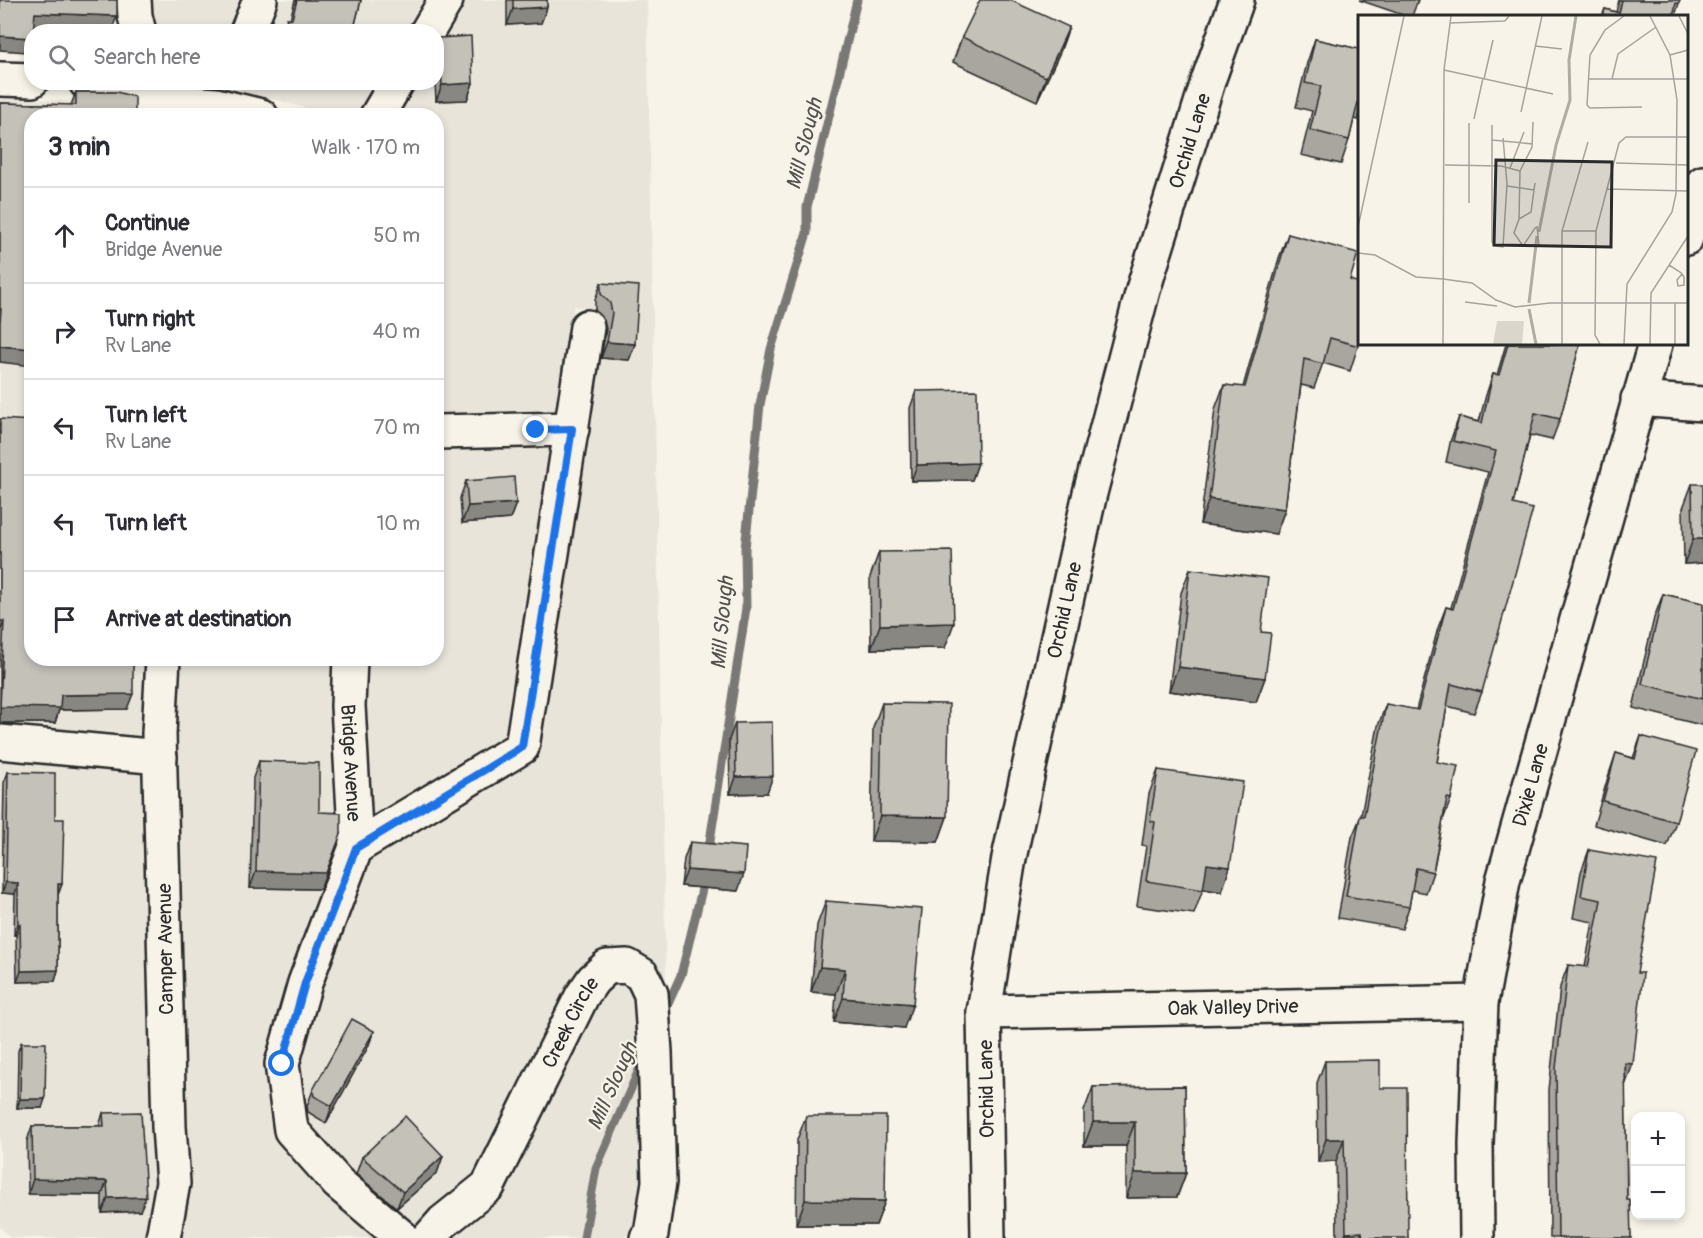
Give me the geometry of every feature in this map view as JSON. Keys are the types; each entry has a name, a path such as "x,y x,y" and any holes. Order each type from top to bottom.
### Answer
{"street":[{"path":"134,0 137,24"},
{"path":"250,24 260,0"},
{"path":"432,24 446,0"},
{"name":"Orchid Lane","path":"988,1238 984,1012 1009,858 1090,492 1143,290 1209,78 1237,0"},
{"path":"0,79 24,80"},
{"path":"118,90 159,100 220,94 246,108"},
{"path":"382,108 392,90"},
{"path":"1688,232 1703,183"},
{"path":"356,848 522,747 587,327"},
{"name":"Dixie Lane","path":"1477,1238 1476,1144 1481,1002 1503,882 1655,345"},
{"path":"1638,399 1703,404"},
{"path":"444,432 572,429"},
{"name":"Camper Avenue","path":"163,666 159,734 169,1127 174,1183 163,1238"},
{"name":"Bridge Avenue","path":"350,666 348,706 356,848 305,983 282,1064 291,1130 338,1184 403,1238"},
{"path":"0,742 160,757"},
{"name":"Creek Circle","path":"429,1238 443,1222 488,1186 592,980 608,967 627,966 642,975 651,994 659,1182 651,1234 647,1238"},
{"name":"Oak Valley Drive","path":"984,1012 1481,1002"}],"shaded area":[{"path":"151,0 242,0 232,24 155,24 151,13"},
{"path":"277,0 426,0 411,24 268,24"},
{"path":"466,0 647,0 666,986 657,967 649,958 627,948 597,952 576,971 475,1172 433,1207 416,1226 349,1169 307,1121 299,1066 320,989 369,861 530,764 538,751 586,448 588,447 588,431 606,312 574,306 558,411 444,413 444,108 401,108 413,90 444,90 444,37"},
{"path":"373,90 362,108 306,108 240,91"},
{"path":"0,98 83,101 111,108 24,108 24,666 147,666 143,736 0,724"},
{"path":"552,448 507,734 371,817 365,706 367,666 444,666 444,450"},
{"path":"180,666 333,666 331,705 339,837 334,841 338,848 290,975 266,1058 266,1067 275,1133 280,1143 328,1198 376,1238 180,1238 190,1181 185,1126 178,739 176,734"},
{"path":"0,761 144,774 152,1128 157,1182 147,1233 139,1238 11,1238 0,1227"},
{"path":"624,985 630,989 635,999 639,1052 642,1180 636,1224 624,1238 453,1238 502,1194 596,1007 605,993 613,986"}],"building":[{"path":"0,0 117,0 117,16 35,13 34,24 24,24 24,38 0,36"},
{"path":"297,0 361,0 355,24 286,24 287,18 292,19"},
{"path":"513,0 547,0 547,7 513,9"},
{"path":"980,0 1010,0 1069,27 1046,77 962,37"},
{"path":"1622,0 1680,0 1676,3 1673,15 1603,15 1605,9 1619,13"},
{"path":"471,36 473,83 444,85 444,38"},
{"path":"1315,39 1358,49 1358,102 1349,140 1310,130 1321,86 1305,83"},
{"path":"76,92 117,92 135,97 135,108 24,108 24,348 0,346 0,103 76,105"},
{"path":"1288,234 1358,253 1350,280 1358,283 1359,346 1330,338 1323,364 1304,359 1285,509 1209,499 1224,385 1245,387"},
{"path":"601,283 639,286 635,344 607,342 612,313 610,303 601,294"},
{"path":"1508,345 1580,345 1560,419 1535,413 1513,504 1533,509 1482,692 1451,684 1437,762 1458,766 1451,799 1447,798 1433,872 1416,868 1409,907 1346,896 1360,816 1364,816 1386,704 1418,710 1446,607 1453,609 1496,451 1453,441 1459,417 1482,423 1493,374 1499,375"},
{"path":"977,390 978,463 917,465 916,391"},
{"path":"0,419 24,420 24,666 133,666 133,694 61,695 60,708 0,707 4,621 0,621"},
{"path":"514,477 516,503 468,506 466,481"},
{"path":"1692,484 1703,484 1703,539 1693,539"},
{"path":"952,551 954,623 880,625 879,552"},
{"path":"1190,569 1268,578 1261,632 1271,633 1265,678 1178,667"},
{"path":"1663,594 1703,603 1703,699 1642,684"},
{"path":"882,703 949,704 947,817 880,816"},
{"path":"772,722 773,776 736,777 735,723"},
{"path":"1641,736 1696,751 1676,822 1603,801 1616,753 1635,759"},
{"path":"259,761 319,763 319,812 341,813 341,834 326,873 256,871"},
{"path":"1158,770 1243,782 1230,867 1207,864 1203,890 1146,881 1155,822 1150,821"},
{"path":"8,772 55,773 55,819 64,819 62,884 58,884 58,970 21,971 18,883 6,882"},
{"path":"690,842 746,847 744,874 687,870"},
{"path":"1589,850 1657,862 1637,973 1643,973 1633,1064 1625,1063 1627,1200 1630,1200 1631,1238 1558,1238 1556,1068 1568,965 1588,967 1601,900 1581,896"},
{"path":"826,901 922,909 913,1004 843,998 845,969 820,967"},
{"path":"352,1019 374,1031 332,1106 314,1096 313,1090"},
{"path":"21,1043 46,1043 45,1099 20,1099"},
{"path":"1380,1060 1380,1088 1407,1088 1408,1238 1363,1238 1362,1232 1346,1233 1344,1139 1326,1139 1325,1061"},
{"path":"1185,1086 1186,1173 1135,1173 1135,1122 1093,1122 1093,1087"},
{"path":"141,1112 146,1197 108,1198 107,1181 33,1179 32,1126 104,1126 103,1113"},
{"path":"405,1116 443,1156 403,1192 362,1157"},
{"path":"806,1116 886,1116 885,1201 805,1200"}],"waterway":[{"name":"Mill Slough","path":"708,854 746,608 745,549 760,405 771,349 807,233 807,207 857,0"},
{"name":"Mill Slough","path":"663,1015 681,975 705,877"},
{"name":"Mill Slough","path":"584,1238 596,1168 643,1061"}],"route":[{"path":"282,1064 305,983 356,848 522,747 572,429 536,430"}]}
